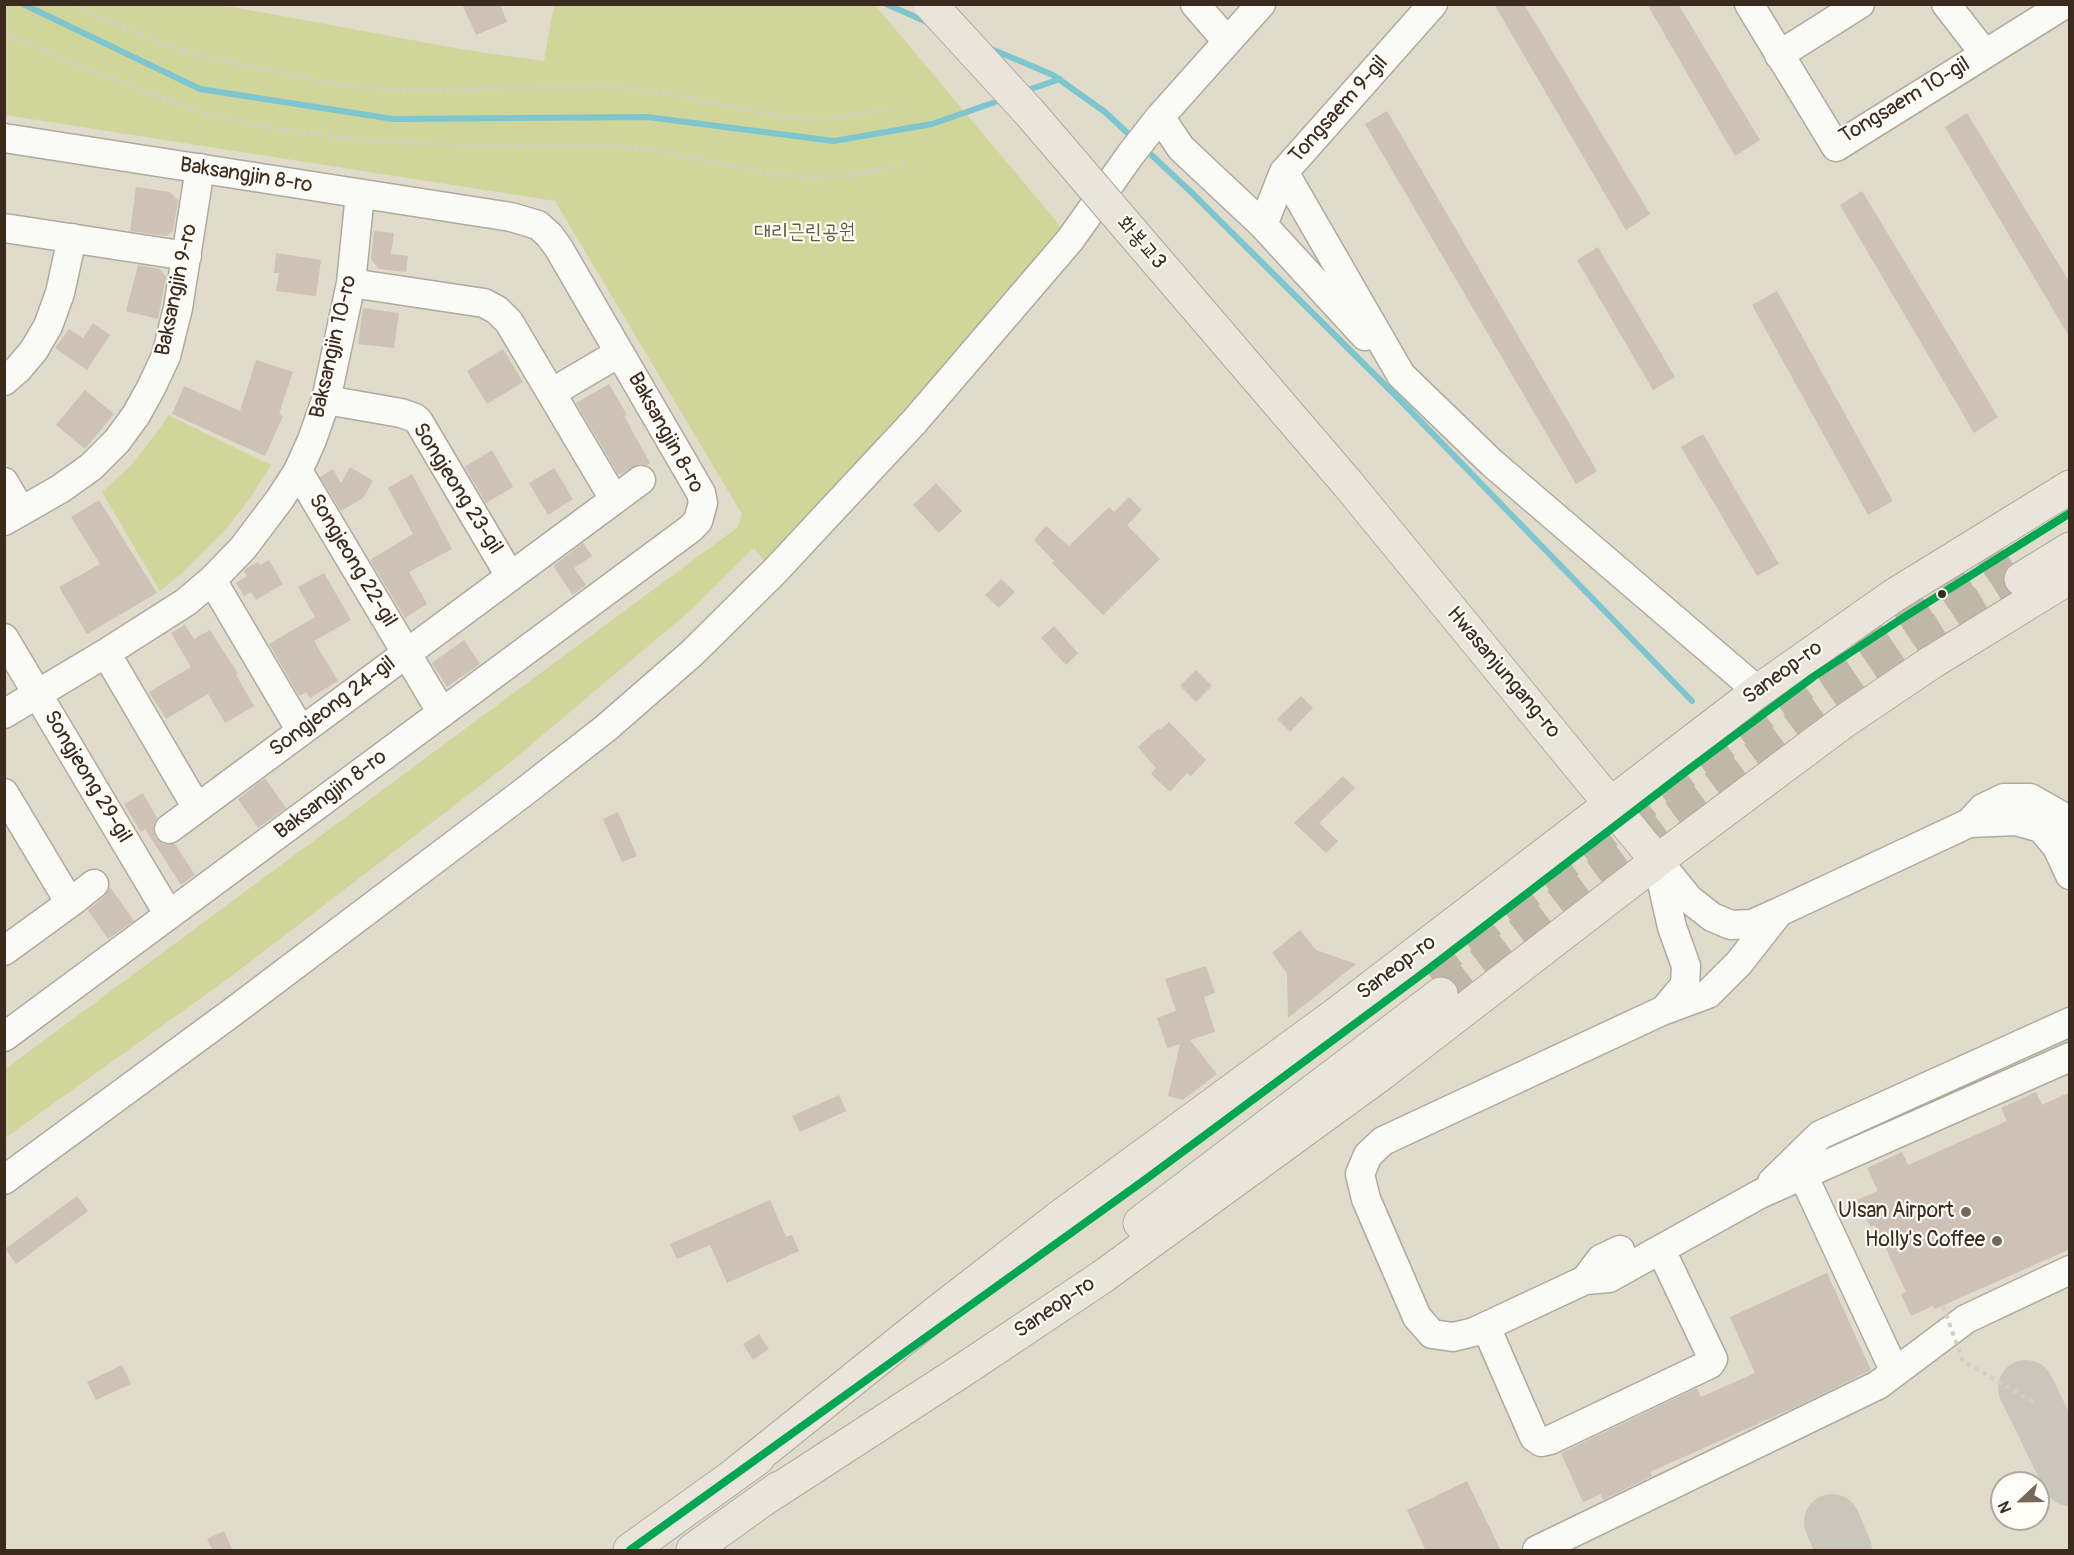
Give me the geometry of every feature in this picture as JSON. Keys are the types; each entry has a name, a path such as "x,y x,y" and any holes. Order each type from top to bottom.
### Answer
{"main road":[{"name":"화봉교3","path":"930,4 1030,113 1348,484"},
{"name":"Hwasanjungang-ro","path":"1348,484 1657,861"},
{"name":"Saneop-ro","path":"740,1472 931,1317 1052,1224 1339,1012 1758,691 1893,596 2070,487"},
{"path":"2070,513 2013,566 2070,549"},
{"name":"Saneop-ro","path":"761,1501 1102,1277 1381,1074 1657,861 1843,722 1932,662 2070,577"},
{"name":"Saneop-ro","path":"630,1551 1146,1179 1434,983 979,1342 693,1551"}],"street":[{"path":"1195,4 1227,41"},
{"path":"4,1180 234,1011 524,792 606,728 691,654 821,523 915,422 1070,240 1146,135 1261,4"},
{"name":"Tongsaem 9-gil","path":"1263,225 1284,172 1433,4"},
{"name":"Tongsaem 10-gil","path":"1749,4 1836,147 2065,4"},
{"path":"1779,55 1860,4"},
{"path":"1946,4 1984,53"},
{"path":"1146,135 1181,148 1263,225 1401,375 1492,463 1758,691"},
{"name":"Baksangjin 8-ro","path":"4,138 511,217 537,225 558,247 701,493 703,503 698,521 4,1037"},
{"name":"Baksangjin 9-ro","path":"13,516 60,489 91,467 117,441 136,415 166,356 187,256 201,168"},
{"path":"1284,172 1401,375"},
{"name":"Baksangjin 10-ro","path":"4,714 186,602 212,580 250,539 280,500 298,471 326,400 351,283 360,194"},
{"path":"4,228 187,256"},
{"path":"4,381 18,369 48,326 60,292 72,238"},
{"path":"351,283 484,303 497,310 509,322 614,499"},
{"path":"551,393 619,353"},
{"name":"Songjeong 23-gil","path":"326,400 401,412 415,418 510,576"},
{"name":"Songjeong 22-gil","path":"298,471 442,713"},
{"name":"Songjeong 24-gil","path":"169,829 641,480"},
{"path":"4,482 13,516"},
{"path":"212,580 301,731"},
{"name":"Songjeong 29-gil","path":"4,638 169,915"},
{"path":"106,653 197,808"},
{"path":"4,793 70,903"},
{"path":"1657,861 1689,899 1712,917 1731,925 1752,924 1969,823 1983,808 2004,798 2030,798 2060,815 2070,827"},
{"path":"1969,823 2016,821 2041,828 2057,847 2070,875"},
{"path":"1657,861 1672,927 1686,966 1685,985 1664,1010"},
{"path":"4,951 94,884"},
{"path":"1779,912 1738,963 1708,994 1664,1010 1383,1141 1368,1155 1360,1174 1366,1199 1418,1317 1432,1334 1454,1337 1474,1332 1585,1280 1609,1278 1760,1194 2070,1057"},
{"path":"1760,1194 1820,1135 2070,1022"},
{"path":"1803,1175 1895,1372"},
{"path":"1585,1280 1601,1259 1620,1250"},
{"path":"1486,1327 1534,1437 1541,1442 1550,1440 1710,1364 1713,1359 1662,1250"},
{"path":"1538,1551 1878,1385 1966,1320 2070,1270"}],"path":[{"path":"73,4 158,42 209,58 336,84 396,91 606,86 647,90 788,118 816,119 890,109"},
{"path":"4,33 83,68 201,112 251,124 311,134 382,142 593,145 648,149 779,175 815,177 854,175 905,164"},
{"path":"1943,1306 1963,1361 2033,1402"}],"green space":[{"name":"대리근린공원","path":"5,5 222,5 466,50 544,61 554,5 875,5 1067,234 771,569 754,548 691,610 507,765 229,978 5,1138 4,1070 738,527 742,514 555,201 5,115"},
{"path":"168,415 271,465 251,497 227,528 183,572 160,591 102,492 131,465"}],"building":[{"path":"462,4 500,4 507,22 476,35"},
{"path":"1494,4 1524,4 1650,214 1626,230"},
{"path":"1647,4 1678,4 1760,140 1735,156"},
{"path":"1387,111 1597,471 1576,484 1365,124"},
{"path":"1967,113 2070,283 2070,338 1945,127"},
{"path":"136,187 170,192 178,200 173,231 166,236 130,231"},
{"path":"1862,191 1998,417 1974,433 1840,205"},
{"path":"374,231 394,233 391,254 408,256 406,272 379,269 371,259"},
{"path":"1598,247 1675,377 1653,390 1577,260"},
{"path":"276,253 321,260 316,296 276,291 279,273 274,273"},
{"path":"138,265 160,269 166,277 158,319 126,311"},
{"path":"1777,291 1893,501 1868,515 1752,305"},
{"path":"363,308 399,313 394,348 358,344"},
{"path":"93,323 110,335 87,370 55,348 69,329 83,338"},
{"path":"503,349 523,382 487,404 467,371"},
{"path":"256,360 293,372 279,414 283,416 265,456 172,414 184,386 240,411"},
{"path":"609,384 650,463 639,464 621,474 618,474 576,403"},
{"path":"85,390 114,414 85,449 56,425"},
{"path":"1703,434 1779,564 1757,576 1681,447"},
{"path":"492,450 513,487 486,503 465,467"},
{"path":"350,467 373,481 363,498 341,511 320,477 333,469 341,483"},
{"path":"554,468 573,499 548,515 529,483"},
{"path":"412,474 452,549 409,572 427,604 405,618 370,560 413,534 388,488"},
{"path":"936,483 962,511 939,533 913,505"},
{"path":"1129,497 1142,510 1127,525 1160,559 1103,615 1052,563 1054,561 1034,540 1046,526 1069,546 1109,507 1114,512"},
{"path":"99,500 157,593 87,634 59,587 100,564 71,517"},
{"path":"583,543 592,556 574,568 586,585 573,595 553,566"},
{"path":"269,560 283,584 256,600 251,592 244,596 236,583 247,576 245,569 258,562 260,565"},
{"path":"324,573 351,620 314,641 338,681 310,698 306,692 299,696 269,644 315,617 298,587"},
{"path":"1001,579 1015,592 999,608 985,595"},
{"path":"185,625 194,639 210,630 238,674 236,675 254,706 225,723 208,694 166,719 149,692 191,667 171,633"},
{"path":"1054,626 1078,653 1066,665 1041,638"},
{"path":"464,640 480,664 447,687 432,663"},
{"path":"1196,670 1212,686 1196,702 1180,686"},
{"path":"1301,696 1313,708 1290,732 1277,719"},
{"path":"1169,722 1206,760 1191,776 1187,773 1170,792 1151,774 1156,768 1138,747"},
{"path":"1343,776 1355,788 1319,823 1338,841 1326,853 1294,823"},
{"path":"265,778 286,808 258,828 238,799"},
{"path":"143,793 157,818 153,830 155,838 163,844 175,844 195,875 181,885 145,829 141,832 124,804"},
{"path":"618,812 637,856 622,862 603,819"},
{"path":"110,887 134,921 108,939 88,910 104,897"},
{"path":"1300,930 1316,950 1356,964 1288,1018 1287,973 1272,953"},
{"path":"1206,966 1215,993 1204,997 1215,1032 1190,1040 1217,1074 1183,1100 1168,1096 1180,1044 1167,1048 1157,1018 1176,1011 1165,979"},
{"name":"Ulsan Airport","path":"2036,1092 2042,1105 2070,1092 2070,1249 1935,1309 1933,1306 1911,1316 1901,1294 1906,1292 1875,1225 1870,1227 1857,1200 1878,1191 1867,1168 1902,1152 1908,1165 2007,1121 2001,1108"},
{"path":"839,1095 846,1111 800,1132 792,1116"},
{"path":"77,1196 88,1211 16,1264 5,1249"},
{"path":"770,1200 786,1237 792,1235 799,1251 727,1283 710,1245 677,1259 670,1244"},
{"path":"1827,1273 1871,1370 1798,1406 1650,1472 1652,1476 1603,1500 1601,1494 1583,1502 1561,1453 1697,1388 1701,1397 1755,1373 1730,1317"},
{"path":"759,1334 769,1349 753,1360 743,1344"},
{"path":"122,1365 131,1384 96,1400 87,1382"},
{"path":"1467,1481 1501,1551 1426,1551 1407,1510"},
{"path":"224,1531 233,1551 213,1551 207,1539"}],"waterway":[{"path":"23,4 200,89 393,119 647,117 834,141 932,124 1004,99"},
{"path":"886,4 927,22"},
{"path":"989,48 1053,75 1105,112 1134,139"},
{"path":"1025,91 1060,79"},
{"path":"1144,148 1397,397 1692,701"}],"taxiway":[{"path":"2026,1388 2070,1478"},
{"path":"1832,1522 1844,1550"}],"tunnel":[{"path":"1426,971 1813,677 2006,553"},
{"path":"1441,994 1589,880 1830,702 1922,640 2021,579"}],"transit line":[{"path":"630,1550 1146,1179 1426,971 1813,677 2070,513"}],"place":[{"name":"Ulsan Airport","path":"1966,1212"},
{"name":"Holly's Coffee","path":"1997,1241"}]}
